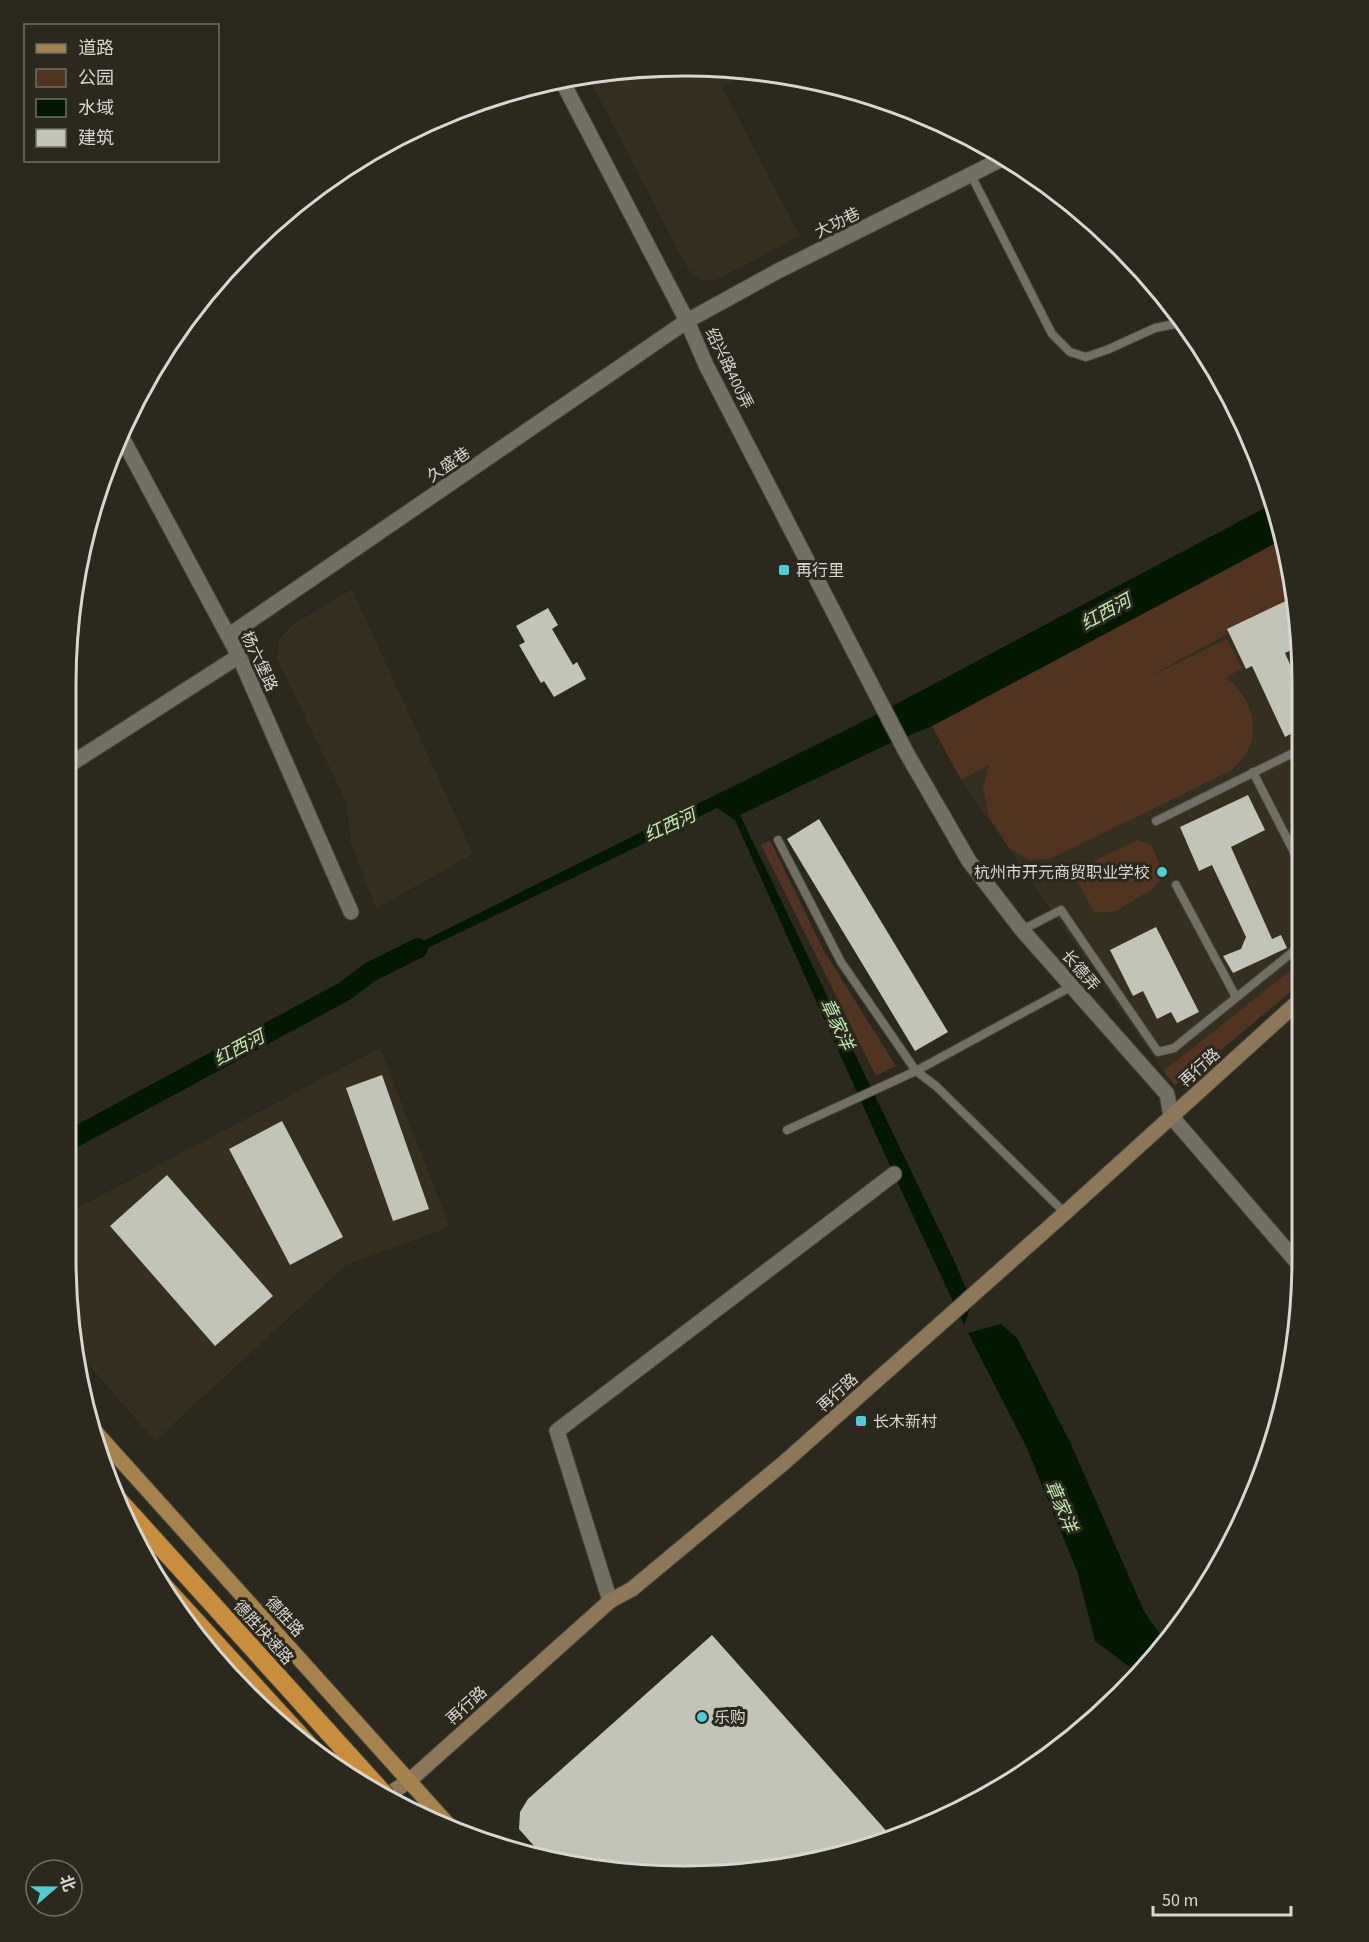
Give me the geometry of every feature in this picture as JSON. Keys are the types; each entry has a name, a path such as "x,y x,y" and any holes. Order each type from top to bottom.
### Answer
{"highway":[{"name":"德胜快速路","path":"136,1520 369,1777"},
{"path":"202,1628 262,1693"}],"main road":[{"name":"德胜路","path":"106,1444 437,1812"}],"street":[{"name":"绍兴路400弄","path":"566,88 865,671"},
{"name":"大功巷","path":"687,321 776,272 995,162"},
{"name":"久盛巷","path":"228,636 687,321"},
{"name":"杨六堡路","path":"126,445 239,656 351,912"},
{"path":"76,761 239,656"},
{"name":"长德弄","path":"865,671 906,752 969,861 1022,930 1167,1094 1171,1116 1292,1256"},
{"name":"再行路","path":"393,1791 409,1781 610,1601 632,1589 786,1461 1292,1007"},
{"path":"610,1601 557,1431 894,1174"}],"lane":[{"path":"970,175 1052,334 1070,352 1086,357 1155,328 1174,324"},
{"path":"1156,821 1292,753"},
{"path":"1253,772 1292,848"},
{"path":"778,840 842,962 916,1071 936,1086 1065,1213"},
{"path":"1176,885 1236,998"},
{"path":"1022,930 1061,910 1158,1052 1174,1048 1292,952"},
{"path":"787,1130 916,1071 1072,986"}],"shaded area":[{"path":"684,76 737,79 722,87 800,236 716,280 701,281 688,269 592,84"},
{"path":"352,589 473,854 376,909 351,844 346,802 277,659 279,639 291,626"},
{"name":"杭州市开元商贸职业学校","path":"1286,601 1292,684 1292,969 1163,1071 961,780"},
{"path":"380,1048 450,1227 346,1265 155,1441 86,1362 78,1297 76,1209"}],"green space":[{"path":"1276,543 1286,601 1149,677 1227,639 1242,668 1226,678 1247,702 1253,722 1251,743 1245,756 1230,771 1050,859 1029,860 1009,848 989,817 983,788 989,765 961,780 932,726"},
{"path":"770,840 824,951 896,1066 876,1076 761,845"},
{"path":"1138,840 1152,846 1159,863 1160,879 1154,888 1116,911 1094,913 1077,880 1081,867"},
{"path":"1292,969 1292,991 1188,1078 1175,1085 1163,1071"}],"water":[{"name":"章家洋","path":"1266,507 1276,543 932,726 886,745 740,815 951,1254 972,1302 964,1325 735,820 717,808 399,962 389,958 872,717"},
{"name":"章家洋","path":"1001,1324 1017,1338 1071,1444 1144,1611 1161,1636 1132,1668 1095,1641 1078,1574 1027,1448 968,1333"}],"building":[{"path":"1286,601 1291,650 1285,653 1292,668 1292,733 1285,737 1252,666 1246,669 1227,629"},
{"path":"548,608 558,625 552,629 573,665 577,662 586,679 554,697 544,681 541,683 519,645 525,642 516,626"},
{"path":"1248,795 1265,830 1231,847 1272,939 1281,935 1287,948 1233,973 1223,956 1241,949 1246,937 1212,865 1199,871 1180,827"},
{"path":"819,819 948,1032 915,1051 787,839"},
{"path":"1156,927 1199,1012 1177,1023 1171,1012 1157,1019 1143,991 1133,996 1110,950"},
{"path":"382,1075 429,1209 393,1221 346,1088"},
{"path":"282,1121 343,1237 290,1265 229,1149"},
{"path":"167,1175 273,1296 215,1346 110,1226"},
{"name":"乐购","path":"712,1635 886,1831 842,1845 764,1860 684,1866 645,1864 566,1854 535,1847 519,1829 520,1812 528,1799"}],"waterway":[{"name":"红西河","path":"76,1137 345,991 370,972 418,948"}],"place":[{"name":"再行里","path":"784,570"},
{"name":"杭州市开元商贸职业学校","path":"1162,872"},
{"name":"长木新村","path":"861,1421"},
{"name":"乐购","path":"702,1717"}]}
